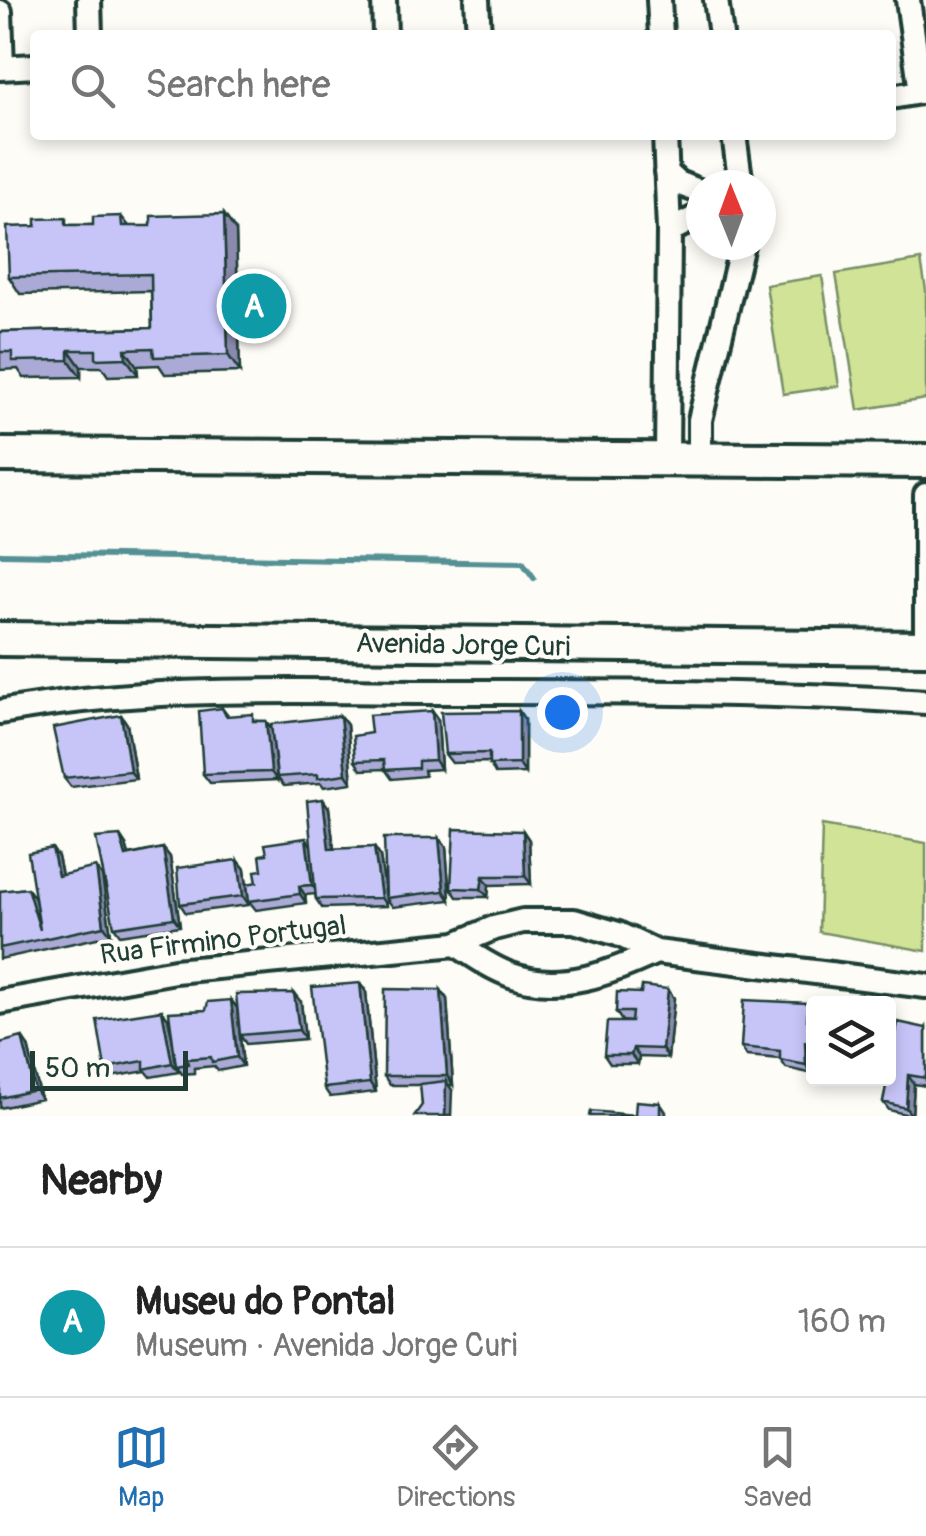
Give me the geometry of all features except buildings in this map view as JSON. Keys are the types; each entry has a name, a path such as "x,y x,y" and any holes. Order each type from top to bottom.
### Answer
{"street":[{"path":"88,0 90,30"},
{"path":"384,0 384,30"},
{"path":"478,0 479,30"},
{"path":"660,0 661,30"},
{"path":"716,0 720,30"},
{"path":"896,96 924,91 908,0"},
{"path":"0,12 1,68 30,66"},
{"path":"665,140 683,459"},
{"path":"734,140 736,170"},
{"path":"666,172 686,186"},
{"path":"669,231 686,220"},
{"path":"683,459 700,420 738,260"},
{"path":"0,454 926,461"},
{"path":"876,460 910,476 925,497 926,634"},
{"name":"Avenida Jorge Curi","path":"0,639 926,648"},
{"path":"0,712 48,703 216,691 643,692 926,702"},
{"name":"Rua Firmino Portugal","path":"0,1002 174,971 456,944 494,928 549,919 592,925 656,952 926,986"},
{"name":"Rua Firmino Portugal","path":"456,944 512,976 539,980 595,976 656,952"}],"green space":[{"path":"921,260 926,290 926,399 858,410 836,274"},
{"path":"822,276 839,386 783,394 766,285"},
{"path":"822,825 926,843 926,951 819,932"}],"waterway":[{"path":"0,554 523,563 534,578"}],"place":[{"name":"Museu do Pontal","path":"254,306"}]}
